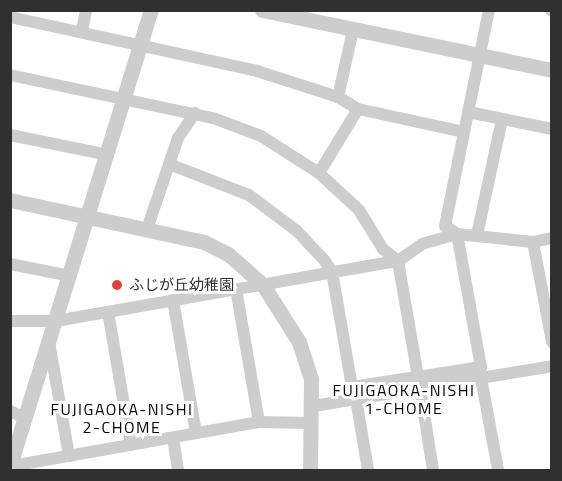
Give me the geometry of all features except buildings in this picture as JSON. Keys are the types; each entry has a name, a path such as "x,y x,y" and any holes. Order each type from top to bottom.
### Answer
{"street":[{"path":"82,32 86,10"},
{"path":"151,10 11,464 23,464 259,422 311,423"},
{"path":"262,10 317,16 353,30 552,70"},
{"path":"314,406 356,399 481,367 457,234 445,226 489,10"},
{"path":"10,17 142,44 282,77 338,97 358,109 464,132"},
{"path":"338,97 353,30"},
{"path":"10,75 195,113 261,136 320,173 359,210 383,249 398,261 433,471"},
{"path":"320,173 358,109"},
{"path":"468,112 552,129"},
{"path":"147,228 178,138 195,113"},
{"path":"477,235 502,119"},
{"path":"10,135 108,155"},
{"path":"169,164 233,188 272,210 297,231 332,272 352,387 481,378 552,366"},
{"path":"10,200 204,242 228,254 263,285 299,342 311,379 314,406 311,423 310,471"},
{"path":"10,321 45,318 56,321 398,261 422,244 457,234 533,242 552,238"},
{"path":"533,242 545,273 551,334"},
{"path":"10,264 70,276"},
{"path":"236,289 259,422"},
{"path":"173,300 196,434"},
{"path":"108,312 131,445"},
{"path":"49,342 69,456"},
{"path":"481,378 498,471"},
{"path":"356,399 368,471"},
{"path":"10,411 25,418"},
{"path":"172,438 178,471"}],"place":[{"name":"ふじが丘幼稚園","path":"117,285"}],"district":[{"name":"FUJIGAOKA-NISHI 1-CHOME","path":"404,399"},
{"name":"FUJIGAOKA-NISHI 2-CHOME","path":"122,418"}]}
